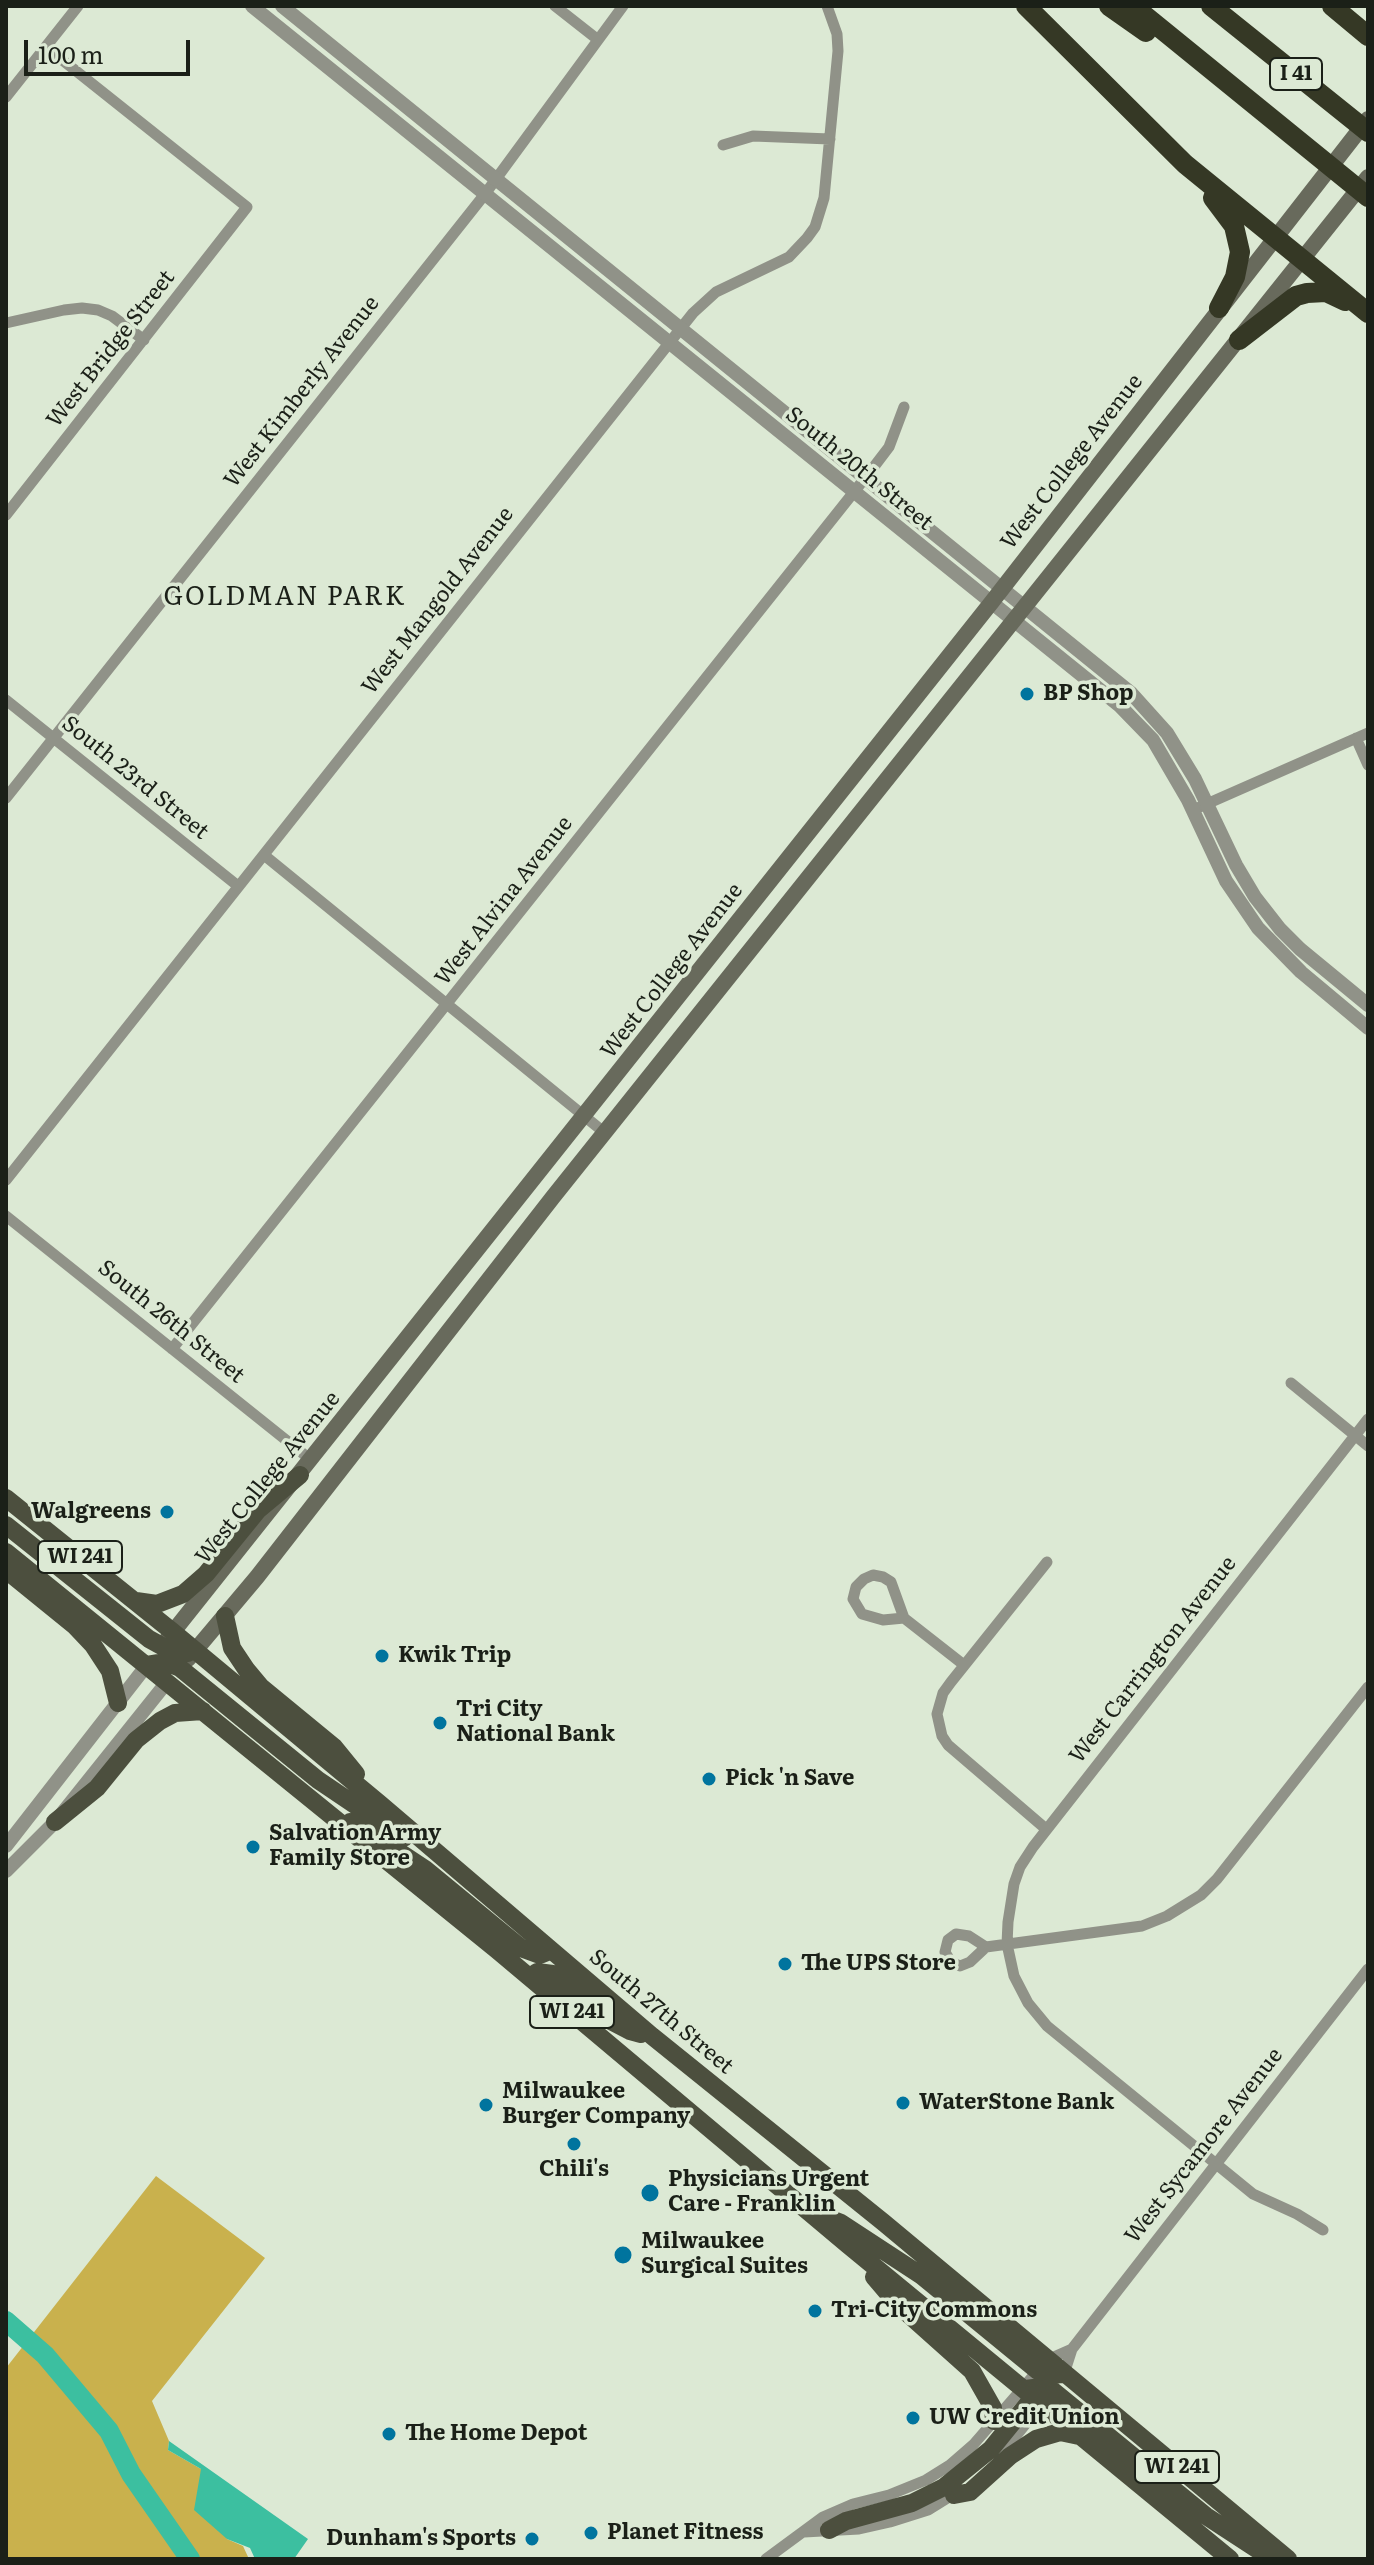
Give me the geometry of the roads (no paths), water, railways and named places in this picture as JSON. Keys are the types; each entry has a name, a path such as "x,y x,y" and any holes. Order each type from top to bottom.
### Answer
{"highway":[{"path":"1026,6 1185,164 1368,314"},
{"path":"1109,6 1270,118"},
{"name":"I 41","path":"1133,6 1368,197"},
{"path":"1335,6 1368,23"},
{"path":"1335,6 1368,36"},
{"name":"I 41","path":"1216,10 1368,132"},
{"path":"1185,164 1228,217 1239,243 1235,277 1219,308"},
{"path":"1239,340 1286,302 1307,293 1336,295 1368,314"}],"main road":[{"name":"West College Avenue","path":"147,1665 1003,588 1368,119"},
{"path":"174,1675 225,1616 1012,620 1368,177"},
{"path":"134,1601 157,1604 183,1594 206,1574 258,1510 306,1467"},
{"name":"South 27th Street","path":"6,1498 134,1601 167,1640 195,1651 652,2036 883,2222 1040,2384 1082,2437 1230,2559"},
{"path":"6,1525 167,1640"},
{"name":"WI 241","path":"6,1552 147,1665"},
{"path":"6,1570 75,1626 93,1645 110,1671 118,1703"},
{"path":"225,1616 232,1648 246,1669 261,1687 334,1747 380,1804"},
{"path":"147,1665 165,1662 174,1675 318,1780 451,1867"},
{"name":"South 27th Street","path":"174,1675 203,1711 530,1977 847,2244 1040,2384"},
{"path":"55,1822 97,1788 136,1740 160,1721 175,1713 203,1711"},
{"path":"328,1814 360,1826 425,1869 521,1948 540,1955 550,1951"},
{"path":"530,1977 537,1972 553,1974 607,2019 630,2031 652,2036"},
{"path":"808,2210 841,2223 922,2276 1040,2384 1206,2516 1272,2559"},
{"path":"847,2244 897,2304 972,2371 993,2408 994,2421"},
{"name":"South 27th Street","path":"1040,2384 1065,2374 1288,2559"},
{"path":"829,2530 846,2521 912,2503 944,2487 991,2449 1040,2384"},
{"path":"954,2495 970,2492 1010,2456 1036,2439 1060,2432 1082,2437"}],"street":[{"path":"6,97 78,6"},
{"name":"South 20th Street","path":"252,6 1132,718 1153,740 1200,807 1244,879 1280,929 1368,1005"},
{"name":"South 20th Street","path":"282,6 1145,706 1167,733 1200,807 1226,881 1258,928 1301,972 1368,1028"},
{"path":"555,6 597,39"},
{"name":"West Kimberly Avenue","path":"6,798 485,194 623,6"},
{"name":"West Mangold Avenue","path":"6,1180 681,328 716,292 779,264 815,227 824,198 837,34 827,6"},
{"name":"West Bridge Street","path":"6,515 247,207 46,47"},
{"path":"723,145 753,136 830,139"},
{"path":"6,323 64,310 98,310 112,316 144,340"},
{"name":"West Alvina Avenue","path":"172,1349 866,477 889,447 904,407"},
{"name":"South 23rd Street","path":"6,700 238,886"},
{"path":"1200,807 1368,733"},
{"path":"1356,738 1368,765"},
{"path":"264,855 605,1133"},
{"name":"South 26th Street","path":"6,1216 172,1349 306,1467"},
{"path":"1291,1383 1368,1446"},
{"name":"West Carrington Avenue","path":"1007,1944 1014,1884 1020,1867 1046,1829 1368,1419"},
{"path":"1046,1829 957,1755 942,1736 938,1724 943,1693 1047,1562"},
{"path":"904,1618 883,1620 862,1614 853,1599 856,1587 868,1577 883,1577 895,1588 904,1618 964,1665"},
{"name":"West College Avenue","path":"6,1846 147,1665"},
{"path":"6,1871 55,1822 174,1675"},
{"path":"986,1947 1142,1926 1167,1916 1201,1895 1217,1879 1368,1687"},
{"path":"1007,1944 1020,1990 1047,2026 1253,2194 1323,2230"},
{"name":"West Sycamore Avenue","path":"1040,2384 1072,2349 1368,1969"},
{"name":"West Sycamore Avenue","path":"1065,2374 1072,2349"},
{"path":"766,2559 823,2517 926,2480 950,2465 994,2421 1040,2384"},
{"path":"804,2532 859,2529 890,2522 928,2510 954,2495 1003,2452 1040,2384"}],"water":[{"path":"169,2441 308,2539 294,2559 255,2559 250,2548 227,2539 194,2510 201,2469 168,2450"}],"waterway":[{"path":"6,2321 45,2355 109,2431 131,2474 190,2559"}],"place":[{"name":"BP Shop","path":"1027,694"},
{"name":"Walgreens","path":"167,1512"},
{"name":"Kwik Trip","path":"382,1656"},
{"name":"Tri City National Bank","path":"440,1723"},
{"name":"Pick 'n Save","path":"709,1779"},
{"name":"Salvation Army Family Store","path":"253,1847"},
{"name":"The UPS Store","path":"785,1964"},
{"name":"WaterStone Bank","path":"903,2103"},
{"name":"Milwaukee Burger Company","path":"486,2105"},
{"name":"Chili's","path":"574,2144"},
{"name":"Physicians Urgent Care - Franklin","path":"650,2193"},
{"name":"Milwaukee Surgical Suites","path":"623,2255"},
{"name":"Tri-City Commons","path":"815,2311"},
{"name":"UW Credit Union","path":"913,2418"},
{"name":"The Home Depot","path":"389,2434"},
{"name":"Planet Fitness","path":"591,2533"},
{"name":"Dunham's Sports","path":"532,2539"}],"district":[{"name":"GOLDMAN PARK","path":"285,597"}]}
